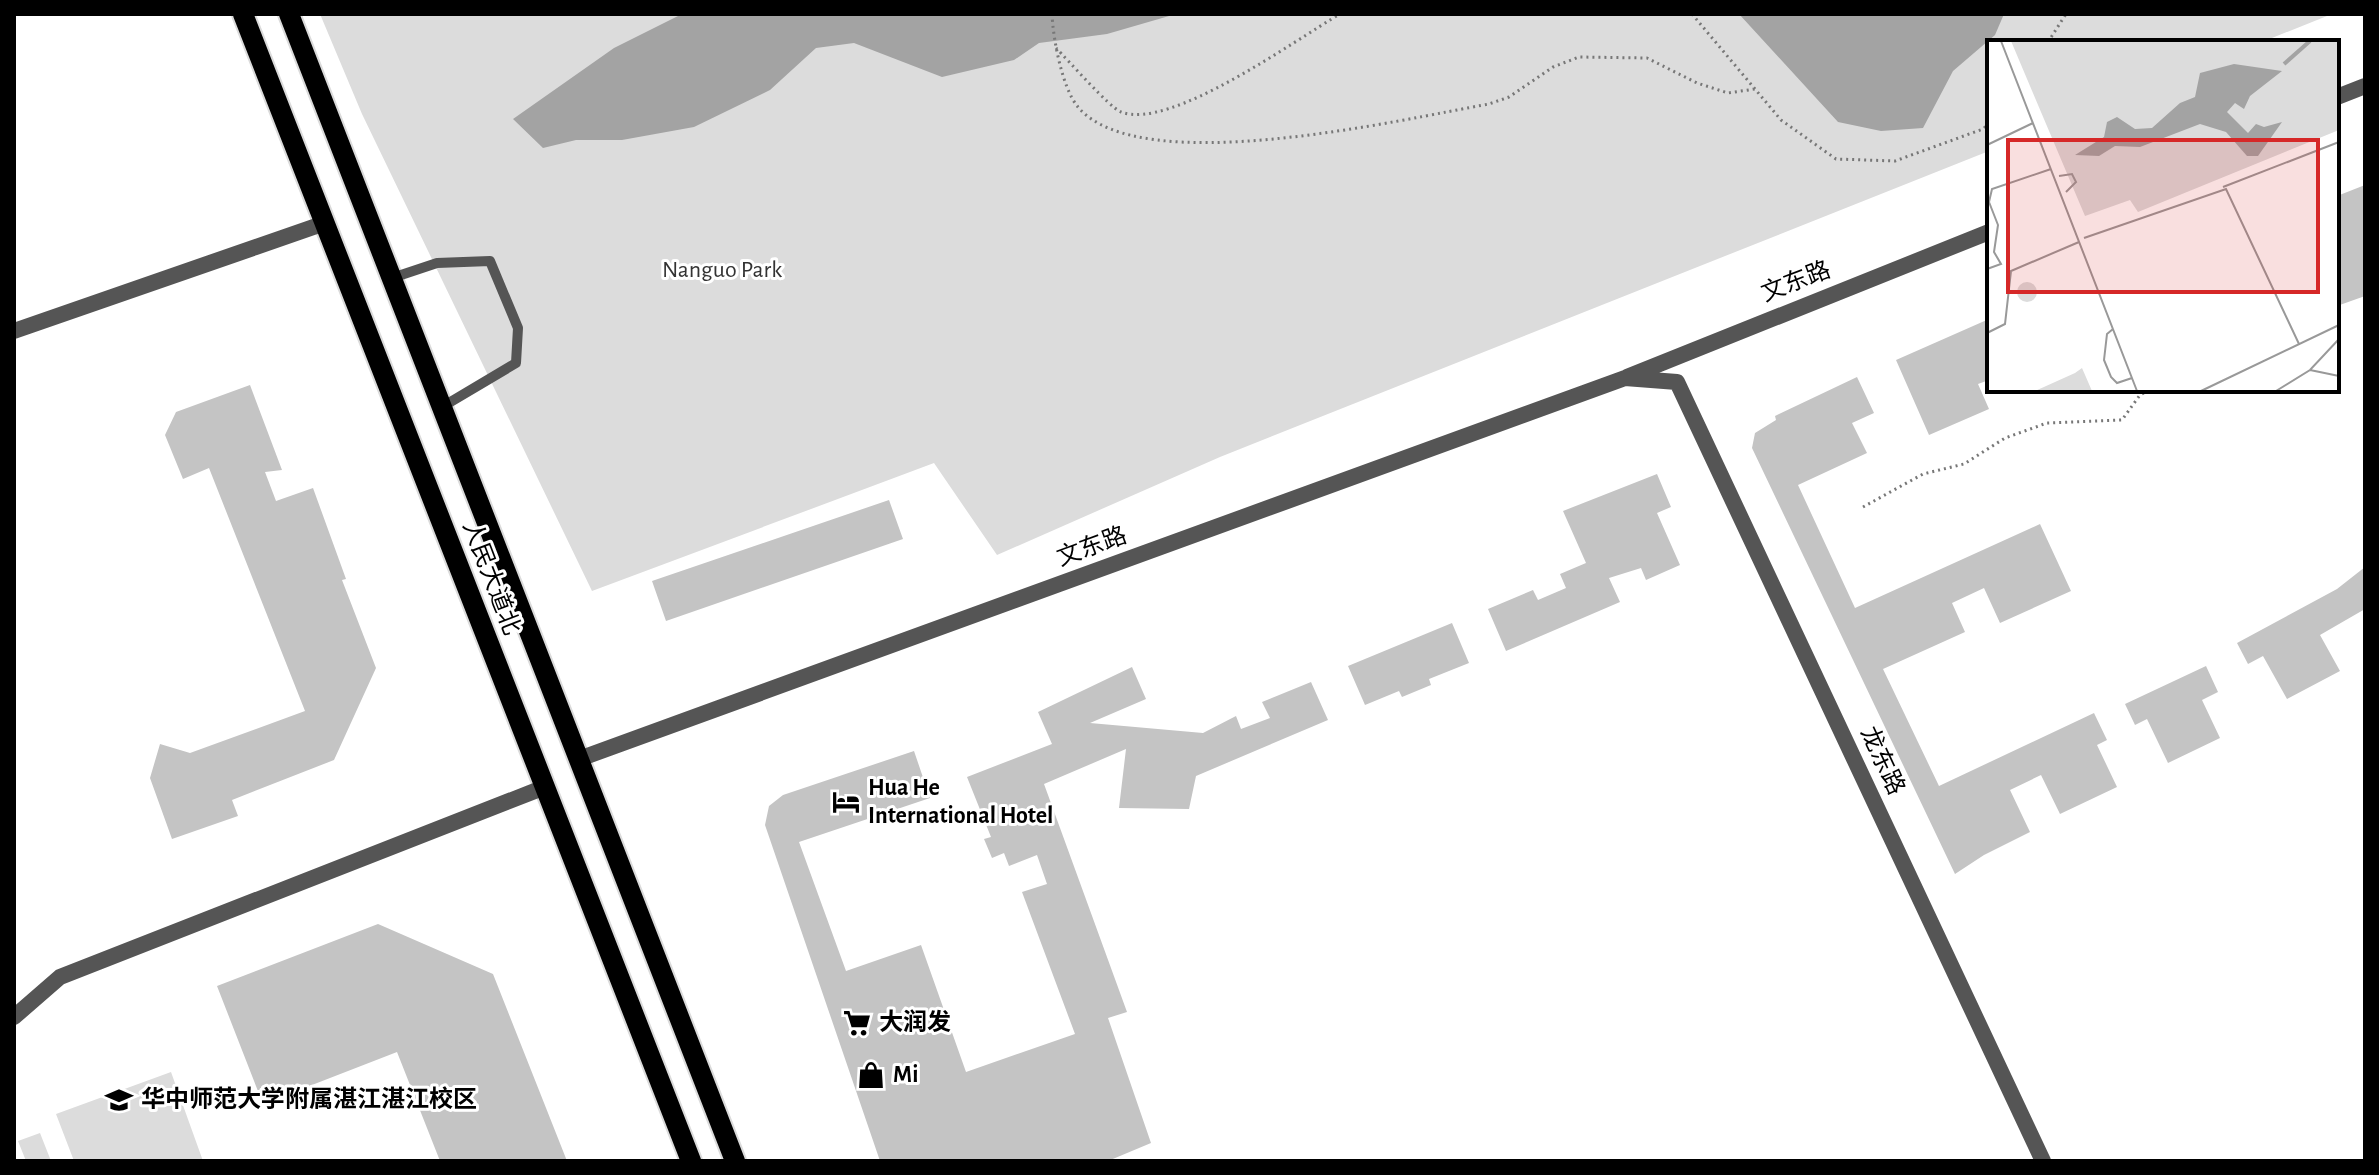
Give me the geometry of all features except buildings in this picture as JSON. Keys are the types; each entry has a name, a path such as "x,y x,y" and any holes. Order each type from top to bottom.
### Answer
{"main road":[{"name":"人民大道北","path":"243,14 691,1161"},
{"name":"人民大道北","path":"289,14 735,1161"}],"street":[{"path":"2339,96 2365,86"},
{"path":"14,331 325,223"},
{"name":"文东路","path":"579,759 1622,379 1987,233"},
{"name":"文东路","path":"1622,379 1677,382"},
{"name":"龙东路","path":"1677,382 2043,1161"},
{"path":"14,1017 60,977 545,787"}],"lane":[{"path":"392,278 437,263 490,261 518,328 516,363 442,407"}],"path":[{"path":"1052,14 1053,45 1077,106 1091,117 1120,131 1201,144 1253,143 1489,104 1509,97 1553,67 1579,57 1647,58 1697,83 1728,93 1755,89"},
{"path":"1053,45 1120,112 1153,114 1189,104 1340,14"},
{"path":"1692,14 1781,120 1836,159 1895,161 1987,125"},
{"path":"2049,40 2066,14"},
{"path":"1863,507 1923,474 1964,464 2005,438 2047,423 2122,420 2145,392"}],"green space":[{"name":"Nanguo Park","path":"320,14 2332,14 2267,40 1987,40 1987,152 1220,457 997,555 934,463 592,591 362,114"},
{"path":"171,1072 203,1161 74,1161 56,1114"},
{"path":"40,1133 51,1161 26,1161 18,1141"}],"shaded area":[{"path":"682,14 1176,14 1107,34 1039,43 1014,60 942,77 854,43 816,48 770,90 694,127 622,140 576,140 543,148 513,119 614,48"},
{"path":"1739,14 2004,14 1995,35 1953,71 1923,128 1881,131 1838,122"}],"place":[{"name":"Hua He International Hotel","path":"846,802"},
{"name":"大润发","path":"857,1023"},
{"name":"Mi","path":"871,1075"},
{"name":"华中师范大学附属湛江湛江校区","path":"119,1100"}]}
